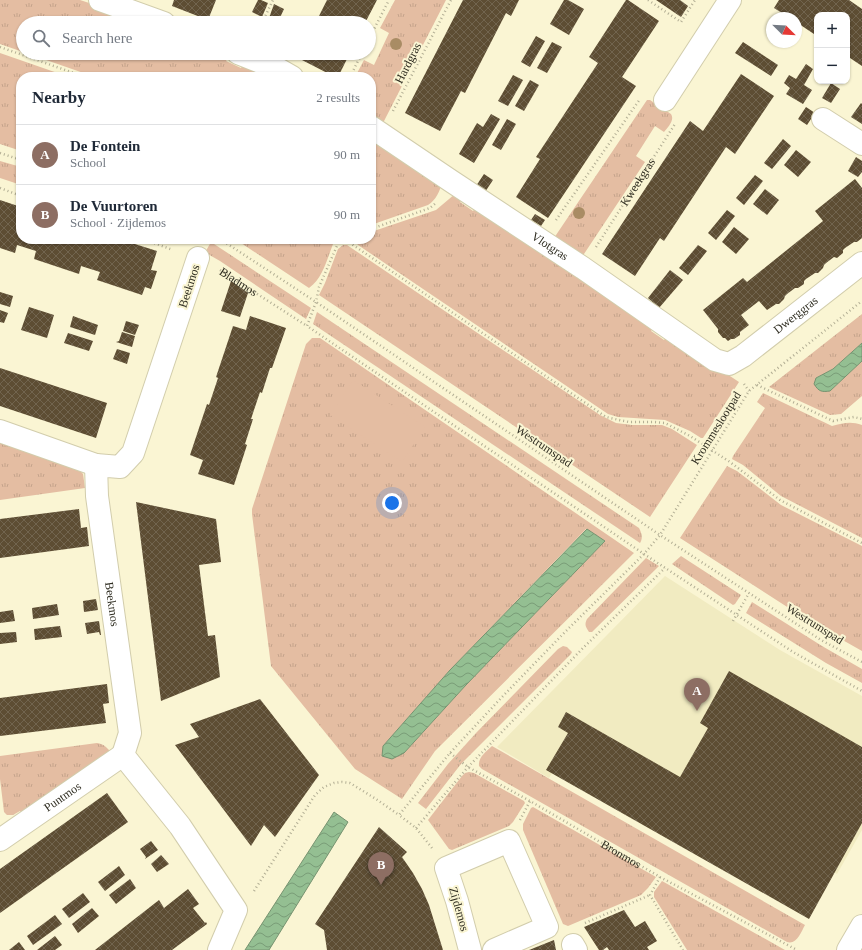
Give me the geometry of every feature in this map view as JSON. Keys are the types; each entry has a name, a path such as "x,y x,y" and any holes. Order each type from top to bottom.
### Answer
{"street":[{"path":"100,0 145,16"},
{"path":"664,102 730,0"},
{"path":"256,60 283,72"},
{"path":"823,119 862,144"},
{"name":"Vlotgras","path":"376,131 583,268 715,360 729,364"},
{"name":"Beekmos","path":"123,755 130,733 97,496 96,465 120,467 133,453 198,258"},
{"name":"Dwerggras","path":"729,364 743,356 862,264"},
{"path":"0,431 96,465"},
{"path":"123,755 180,826 236,910 219,950"},
{"name":"Puntmos","path":"1,838 123,755"},
{"path":"446,868 509,842 547,927 494,950"},
{"name":"Zijdemos","path":"446,868 457,901 470,950"},
{"path":"848,950 862,926"}],"path":[{"path":"265,16 273,0"},
{"path":"376,26 389,0"},
{"name":"Hardgras","path":"376,131 451,0"},
{"path":"648,0 681,22 695,0"},
{"path":"0,48 16,53"},
{"path":"35,60 70,72"},
{"path":"352,72 358,60"},
{"name":"Kweekgras","path":"542,241 645,92 664,102 681,115 583,268"},
{"path":"0,153 16,158"},
{"path":"376,227 430,208 441,198 451,181"},
{"path":"0,188 16,194"},
{"name":"Bladmos","path":"157,244 198,258 212,265 307,326 644,554 793,652 862,691"},
{"name":"Westrumspad","path":"228,244 316,302 660,535 821,640 862,662"},
{"path":"307,326 316,302 319,287 338,244"},
{"path":"352,244 606,417 624,421 665,423 712,450 780,500 862,543"},
{"name":"Krommeslootpad","path":"660,535 749,391 862,301"},
{"path":"757,385 832,421 854,417 862,419"},
{"path":"399,815 450,753 503,696 644,554 660,535"},
{"path":"416,828 468,766 584,647 665,568"},
{"path":"733,621 749,593"},
{"name":"Bronmos","path":"450,753 468,766 660,877 796,950"},
{"path":"236,910 251,897 315,795 324,787 334,783 342,782 350,784 376,799 399,815 416,828 446,868"},
{"path":"547,927 567,930 650,895 660,877"},
{"path":"650,895 683,950"}],"shaded area":[{"path":"665,576 780,650 862,696 862,830 837,874 582,727 549,778 497,747"}],"green space":[{"path":"0,0 80,0 129,16 16,16 16,50 0,44"},
{"path":"395,0 446,0 383,123 376,121 376,72 358,72 364,60 374,65 389,33 380,28"},
{"path":"0,53 16,59 16,60 20,60 55,72 16,72 16,149 0,144"},
{"path":"46,60 227,60 241,68 245,61 266,72 81,72"},
{"path":"647,100 650,100 671,114 672,121 664,132 655,126 636,156 645,162 582,257 554,238"},
{"path":"376,138 442,182 437,195 428,205 376,223"},
{"path":"0,161 16,166 16,183 0,178"},
{"path":"455,194 464,197 460,202 473,211 477,206 655,325 651,331 664,340 668,335 739,382 703,438 665,420 618,417 608,414 357,244 376,244 376,230 436,210"},
{"path":"210,244 214,244 311,308 306,319 206,253"},
{"path":"243,244 333,244 321,274 309,288"},
{"path":"343,245 347,245 600,415 616,423 632,425 662,425 672,429 697,445 650,517 319,295 338,249"},
{"path":"317,312 639,528 642,536 640,543 313,324"},
{"path":"862,314 862,343 833,369 816,378 830,391 862,361 862,396 841,414 830,415 769,387"},
{"path":"312,338 320,338 634,553 435,751 402,799 355,769 271,666 252,509 306,344","holes":["586,529 605,541 466,685 404,753 383,746 450,670"]},
{"path":"353,380 425,427 402,462 330,415"},
{"path":"763,393 832,426 847,423 862,425 862,538 781,496 743,465 732,459 765,408 757,402"},
{"path":"0,439 77,467 83,474 85,488 0,500"},
{"path":"727,466 737,471 781,505 862,546 862,651 809,621 680,538"},
{"path":"681,556 741,595 735,604 733,605 672,564"},
{"path":"646,558 659,566 592,632 589,632 586,627 587,619"},
{"path":"752,602 862,669 862,683 826,663 746,613"},
{"path":"563,646 567,647 572,652 571,654 461,764 426,809 418,803 448,764 476,733 558,649"},
{"path":"97,743 103,745 111,752 23,815 20,811 13,815 7,815 4,812 0,779 0,756"},
{"path":"492,746 805,925 800,934 793,942 787,942 482,769 479,766 480,760"},
{"path":"469,772 474,773 524,801 525,803 509,826 452,850 449,849 428,820 462,776"},
{"path":"533,807 656,877 641,895 568,926 563,924 523,830 523,824 531,808"},
{"path":"662,881 785,950 687,950 654,897 654,892"}],"water":[{"path":"862,343 862,361 830,391 817,389 814,384 816,378 833,369"},
{"path":"587,529 605,541 466,685 404,753 392,759 382,756 383,746 450,670"},
{"path":"334,812 348,822 269,950 245,950"}],"building":[{"path":"174,0 216,0 210,16 198,16 172,6"},
{"path":"258,0 268,3 262,16 252,12"},
{"path":"327,0 377,0 369,16 319,16"},
{"path":"463,0 519,0 511,16 506,13 465,93 461,91 440,131 405,113"},
{"path":"564,0 568,0 584,9 569,35 550,24"},
{"path":"626,0 659,21 622,77 636,86 548,218 516,197 540,159 536,157 598,63 589,57"},
{"path":"656,0 680,0 688,6 681,17"},
{"path":"779,0 849,0 862,9 862,66 850,58 850,12 814,12 814,34 802,26 802,12 780,12 774,8"},
{"path":"274,4 284,9 281,16 270,16"},
{"path":"536,36 545,41 530,67 521,62"},
{"path":"552,42 562,47 547,73 537,68"},
{"path":"743,42 778,65 771,76 735,53"},
{"path":"302,60 346,60 340,72 325,72"},
{"path":"806,64 813,69 804,85 812,90 803,104 786,94 790,88 784,83 789,75 796,79"},
{"path":"741,74 774,96 735,154 726,147 664,241 660,238 635,276 602,254 690,121 703,131"},
{"path":"513,75 523,80 508,106 498,101"},
{"path":"530,80 539,85 524,111 515,106"},
{"path":"830,84 840,89 831,103 822,98"},
{"path":"861,103 862,104 862,124 851,117"},
{"path":"806,107 815,113 807,125 798,119"},
{"path":"491,114 500,119 474,163 459,154 477,123 483,127"},
{"path":"507,119 516,124 501,150 492,145"},
{"path":"783,139 791,146 772,169 764,163"},
{"path":"796,150 811,162 798,177 784,165"},
{"path":"856,157 862,161 862,172 858,177 848,171"},
{"path":"484,174 493,180 485,192 476,186"},
{"path":"755,175 763,181 744,205 736,198"},
{"path":"855,179 862,188 862,238 845,248 843,253 837,258 834,257 826,263 818,273 815,273 806,279 804,284 787,294 779,304 776,304 767,310 759,301 741,315 749,325 740,332 740,335 728,341 723,338 703,310 743,278 747,282 823,221 815,211"},
{"path":"765,189 779,200 767,215 753,204"},
{"path":"0,200 16,205 16,244 135,244 157,251 151,270 157,271 151,289 145,287 142,295 97,280 100,272 81,266 79,274 34,259 36,251 17,245 15,253 0,248"},
{"path":"727,210 735,216 716,240 708,233"},
{"path":"535,214 545,220 541,226 531,220"},
{"path":"734,227 749,239 736,254 722,242"},
{"path":"698,245 707,251 688,275 679,268"},
{"path":"670,270 683,280 659,308 648,298"},
{"path":"231,281 248,293 240,317 221,311"},
{"path":"0,292 13,296 10,307 0,304"},
{"path":"29,307 54,315 47,338 21,330"},
{"path":"0,310 8,313 4,323 0,322"},
{"path":"73,316 98,325 95,335 70,327"},
{"path":"250,316 286,328 262,393 260,392 251,419 253,419 245,444 247,445 234,485 198,474 203,460 190,455 207,404 209,405 218,378 216,377 233,326 246,330"},
{"path":"126,321 139,325 135,335 123,331"},
{"path":"122,332 135,336 132,347 116,342 119,341"},
{"path":"68,333 93,341 89,351 64,343"},
{"path":"117,349 130,353 127,364 113,359"},
{"path":"0,368 107,403 96,438 0,406"},
{"path":"136,502 216,519 221,562 199,565 208,636 215,635 220,677 161,701"},
{"path":"79,509 81,528 87,527 89,546 0,558 0,519"},
{"path":"96,599 98,610 84,612 83,601"},
{"path":"57,604 59,615 33,619 32,608"},
{"path":"13,610 15,621 0,623 0,612"},
{"path":"99,621 101,635 99,632 87,634 85,623"},
{"path":"60,626 62,637 35,640 34,629"},
{"path":"16,632 17,642 0,644 0,633"},
{"path":"729,671 862,747 862,823 809,919 546,770 568,733 558,727 566,712 680,777 708,728 700,723"},
{"path":"107,684 109,703 103,704 106,723 0,736 0,698"},
{"path":"260,699 319,775 275,837 264,825 251,846 175,745 199,737 190,724"},
{"path":"107,793 128,822 0,913 0,869"},
{"path":"379,827 407,852 402,857 422,889 429,905 443,950 327,950 324,930 315,924"},
{"path":"151,841 158,850 145,859 146,857 140,849"},
{"path":"161,855 169,864 157,872 151,864"},
{"path":"119,866 125,875 105,891 98,882"},
{"path":"130,879 136,888 116,904 109,895"},
{"path":"188,889 199,904 193,908 207,924 172,950 95,950 159,900 164,908"},
{"path":"83,893 90,902 69,918 62,909"},
{"path":"92,908 99,916 78,933 72,924"},
{"path":"624,910 635,927 645,921 657,941 647,947 649,950 609,950 607,947 603,950 599,950 584,927"},
{"path":"55,915 62,924 33,945 27,936"},
{"path":"55,936 62,945 55,950 37,950"},
{"path":"554,940 556,950 529,950"},
{"path":"19,942 25,950 9,950"}],"place":[{"name":"De Fontein","path":"697,711"},
{"name":"De Vuurtoren","path":"381,885"}]}
